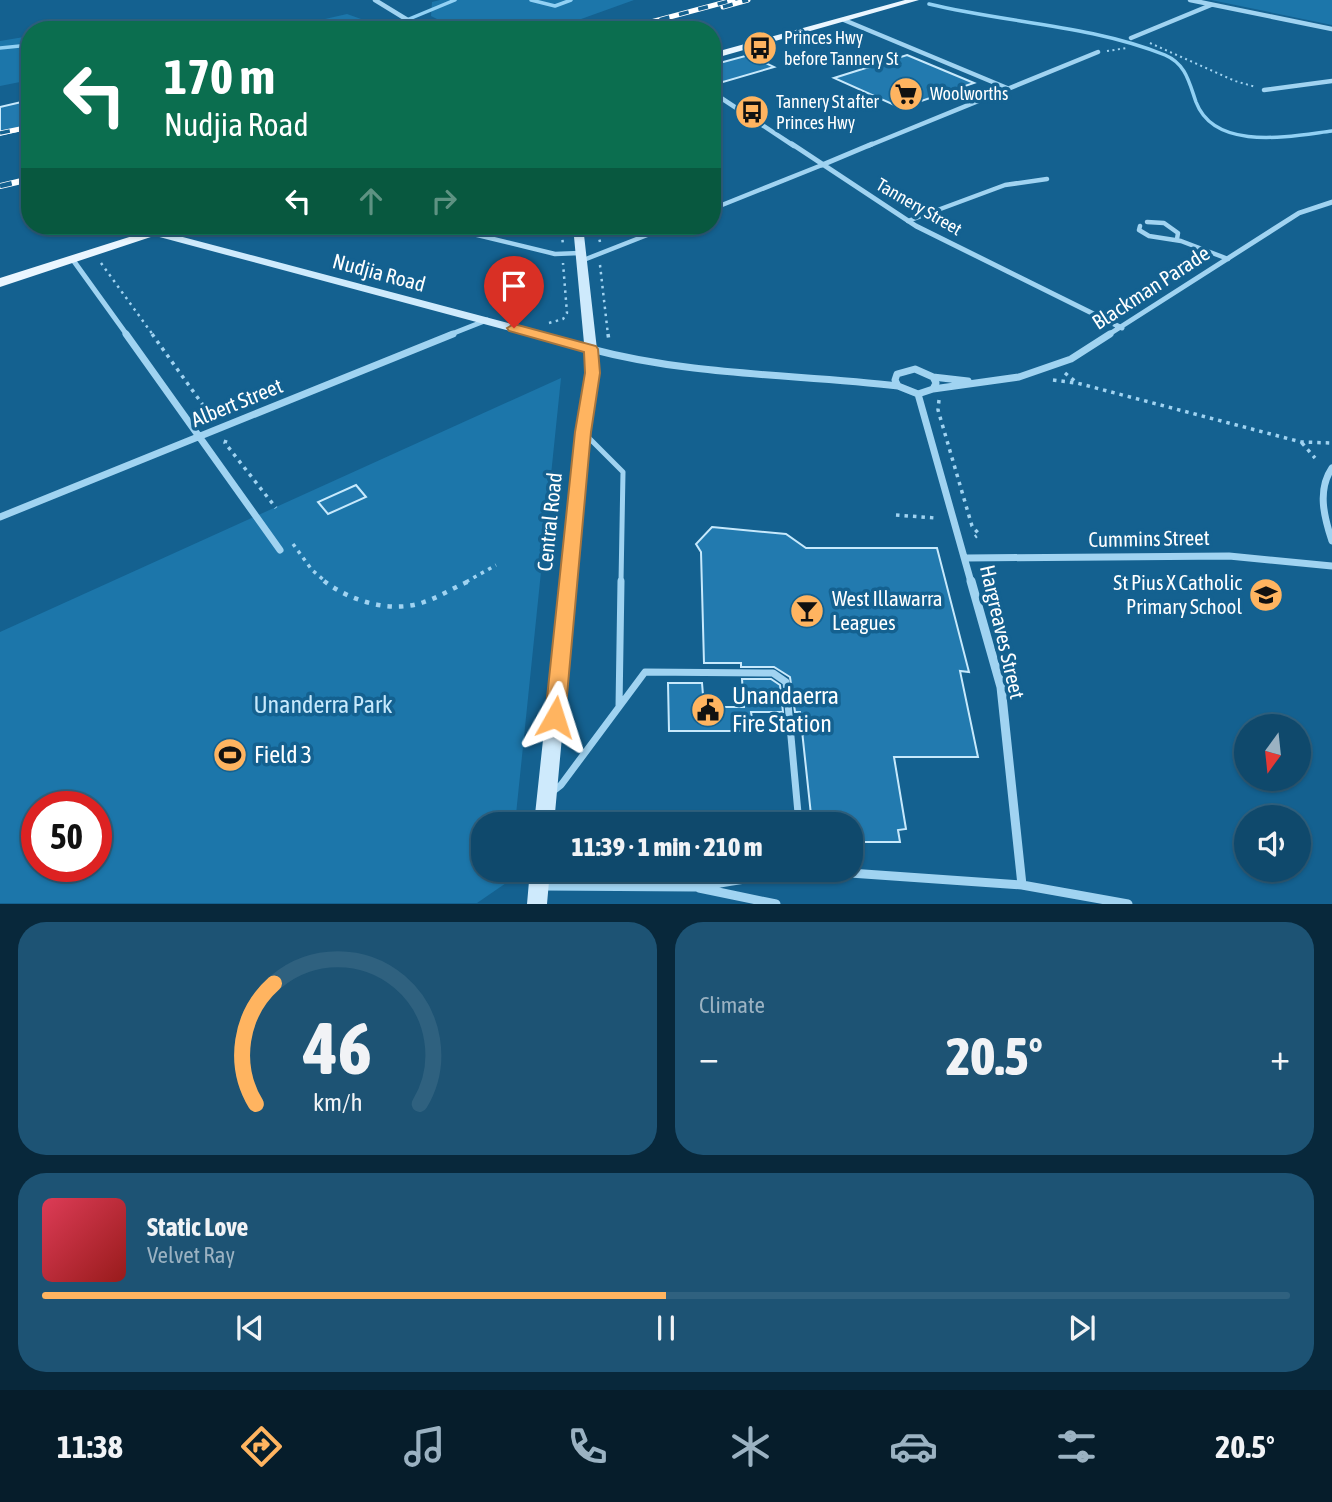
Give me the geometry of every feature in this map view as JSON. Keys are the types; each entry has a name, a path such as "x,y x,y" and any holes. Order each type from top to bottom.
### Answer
{"main road":[{"path":"721,54 915,0"},
{"path":"0,283 150,235"},
{"name":"Nudjia Road","path":"164,235 591,349"},
{"name":"Central Road","path":"545,812 583,432 593,373 579,235"}],"street":[{"path":"375,0 411,21"},
{"path":"1190,0 1332,29"},
{"path":"1133,38 1212,5"},
{"path":"844,20 1007,88"},
{"path":"822,165 1098,52"},
{"path":"1264,90 1332,81"},
{"name":"Tannery Street","path":"721,100 908,221 1122,328"},
{"name":"Blackman Parade","path":"918,394 933,389 1019,377 1071,359 1299,214 1332,202"},
{"path":"73,260 279,550"},
{"name":"Albert Street","path":"0,517 487,320"},
{"path":"591,349 635,362 674,368 864,381 898,386 918,394"},
{"name":"Blackman Parade","path":"895,377 900,372 915,369 933,377 979,382"},
{"path":"864,381 895,377 898,386"},
{"path":"933,377 936,383 933,389"},
{"name":"Hargreaves Street","path":"918,394 967,558 1001,687 1021,885"},
{"path":"1332,468 1328,472 1323,494 1325,519 1332,541"},
{"name":"Cummins Street","path":"967,558 1229,556 1332,566"},
{"path":"863,874 1021,885 1128,904"},
{"path":"539,886 695,887 726,882"},
{"path":"695,887 776,904"}],"lane":[{"path":"721,205 822,165"},
{"path":"908,221 966,201 1006,183 1021,179 1047,179"},
{"path":"1147,222 1172,226 1178,233 1177,239"},
{"path":"1140,226 1139,230 1144,234 1165,240 1177,239 1228,259"},
{"path":"480,235 581,257 644,235"},
{"path":"583,432 623,472 619,707"},
{"path":"547,795 561,785 645,672 773,673 786,682 798,812"}],"path":[{"path":"1133,38 1181,55 1235,81 1264,90"},
{"path":"545,324 564,319 567,313 562,235"},
{"path":"597,235 598,242"},
{"path":"99,261 226,436 225,443 276,508"},
{"path":"599,263 609,341"},
{"path":"1077,383 1066,373 1051,379 1077,383 1301,442 1332,443"},
{"path":"947,396 939,400 938,410 972,527 979,534 975,537"},
{"path":"1301,442 1315,458"},
{"path":"896,515 935,518"},
{"path":"293,544 320,579 359,598 388,605 418,605 464,583 482,578 496,565"}],"green space":[{"path":"634,0 576,21 441,21 431,16 432,2"},
{"path":"1211,0 1332,0 1332,25"},
{"path":"347,14 367,21 316,21"},
{"path":"21,38 21,82 0,86 0,41"},
{"name":"Unanderra Park","path":"561,378 516,812 471,812 471,882 508,882 477,903 0,903 0,632"}],"building":[{"path":"749,55 774,67 723,82 721,63"},
{"name":"Woolworths","path":"907,55 974,83 901,108 834,78"},
{"path":"21,102 21,130 0,135 0,107"},
{"path":"356,485 366,497 328,514 318,502"},
{"path":"712,527 786,534 806,548 937,548 969,672 960,671 978,757 894,757 906,829 898,830 900,842 863,842 863,812 811,812 800,712 795,712 790,677 774,667 741,667 741,663 704,663 701,552 696,544"},
{"path":"742,679 771,679 780,685 783,712 751,712 754,731 669,731 668,683 702,683 704,707 744,707"}],"waterway":[{"path":"404,21 455,0"},
{"path":"531,0 555,6 571,0"},
{"path":"929,4 1107,37 1165,55 1182,69 1206,118 1219,128 1237,134 1276,137 1332,131"},
{"path":"0,48 21,46"}],"railway":[{"path":"655,21 733,0"},
{"path":"723,7 748,0"},
{"path":"0,133 21,129"},
{"path":"0,186 21,181"}],"place":[{"name":"Princes Hwy before Tannery St","path":"760,48"},
{"name":"Woolworths","path":"906,94"},
{"name":"Tannery St after Princes Hwy","path":"752,112"},
{"name":"St Pius X Catholic Primary School","path":"1266,595"},
{"name":"West Illawarra Leagues","path":"807,611"},
{"name":"Unandaerra Fire Station","path":"708,710"},
{"name":"Field 3","path":"230,755"}],"route":[{"path":"514,328 591,349 593,373 583,432 555,717"}]}
